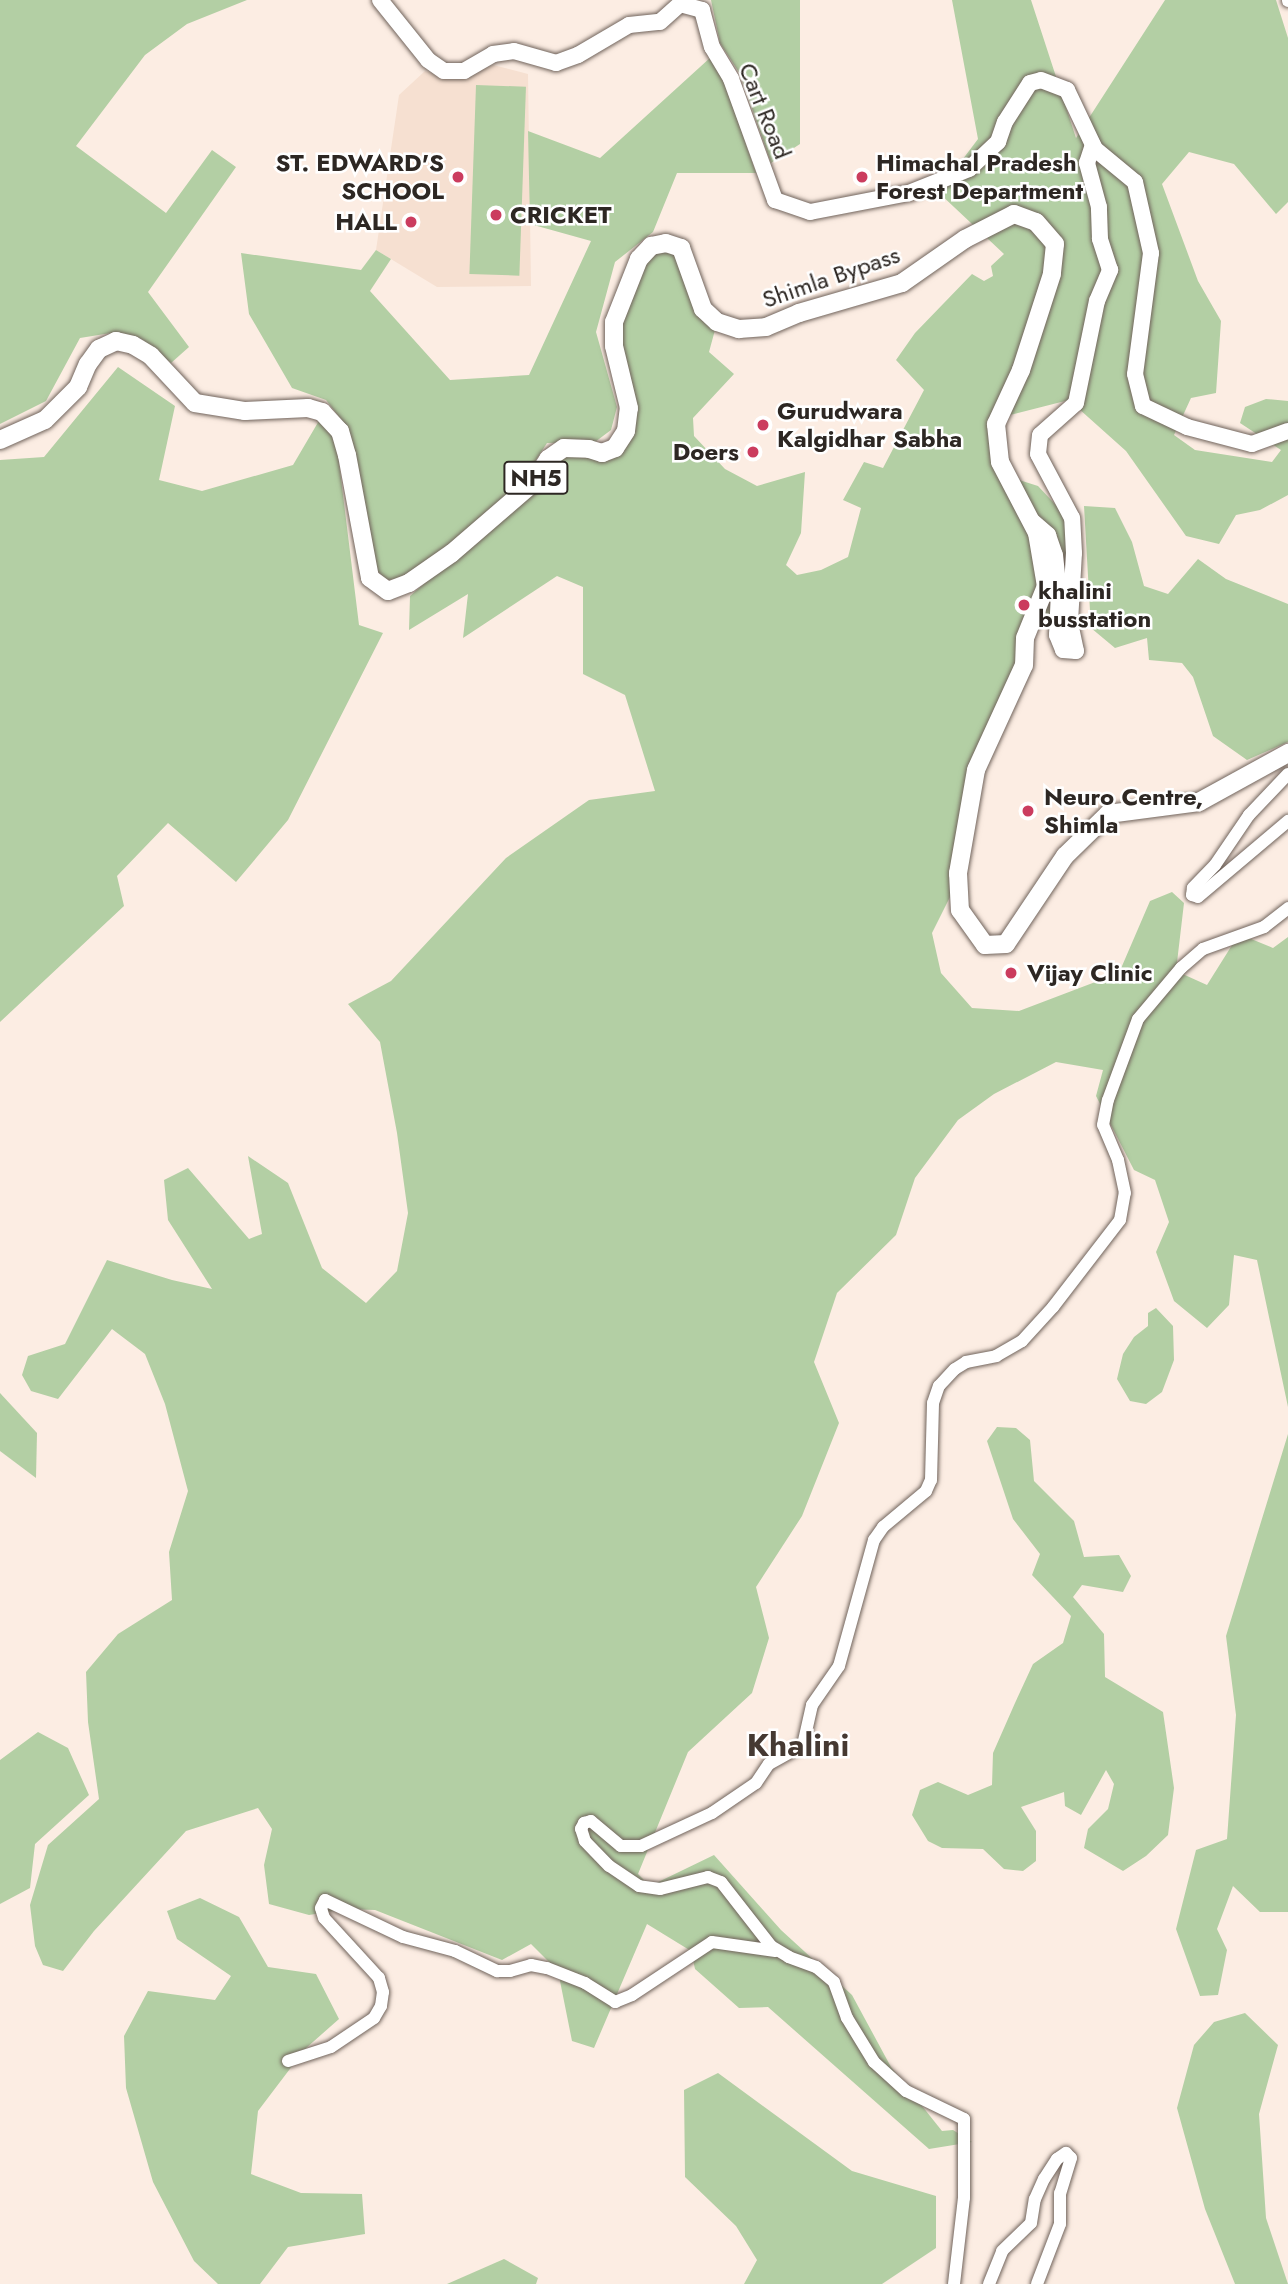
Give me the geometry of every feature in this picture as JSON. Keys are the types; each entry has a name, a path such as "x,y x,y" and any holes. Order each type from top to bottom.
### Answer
{"highway":[{"name":"Shimla Bypass","path":"0,440 45,421 78,387 88,363 99,349 116,341 133,345 151,356 195,403 224,410 308,408 322,412 340,431 347,455 370,578 388,591 409,583 452,552 532,484 548,459 564,447 602,453 615,448 626,431 629,408 614,346 614,322 635,268 651,246 666,243 681,248 703,309 717,322 739,330 766,327 799,313 902,283 965,239 1014,214 1037,222 1055,244 1052,274 1021,370 996,424 1000,461 1037,533 1045,586 1025,638 1024,665 976,770 958,873 960,911 985,945 1006,944 1065,856 1108,814 1199,802 1288,753"}],"main road":[{"name":"Cart Road","path":"387,3 428,60 444,71 464,71 494,54 514,51 556,63 578,55 629,24 660,22 680,4 702,10 712,47 731,79 775,200 810,212 909,193 969,169 998,142 1005,122 1030,83 1041,80 1067,90 1093,145 1135,181 1151,253 1135,374 1143,406 1187,428 1252,444 1288,431"},
{"name":"Cart Road","path":"1031,520 1048,535 1055,555 1059,591 1057,635 1063,650 1076,650 1070,622 1074,553 1072,518 1038,454 1040,435 1076,403 1097,301 1110,270 1101,239 1099,207 1087,163 1093,145"}],"street":[{"path":"1288,774 1249,815 1215,864 1193,888 1192,895 1198,897 1288,821"},
{"path":"778,1951 762,1938 721,1882 708,1877 660,1889 639,1886 619,1874 590,1846 583,1837 582,1825 591,1821 621,1846 641,1846 712,1813 756,1783 771,1763 803,1745 812,1705 839,1666 874,1540 883,1527 926,1491 931,1480 933,1403 939,1386 955,1368 966,1362 996,1356 1023,1341 1053,1307 1120,1220 1125,1192 1121,1170 1103,1125 1108,1100 1138,1019 1181,968 1203,950 1264,927 1288,908"},
{"path":"288,2061 331,2047 374,2018 381,2006 383,1992 379,1978 324,1918 321,1908 325,1900 408,1939 455,1951 497,1971 510,1971 531,1965 547,1968 585,1983 615,2002 632,1995 712,1942 778,1951 816,1967 834,1982 847,2018 866,2052 901,2087 966,2122 964,2198 954,2284"},
{"path":"989,2284 1002,2251 1031,2223 1035,2199 1044,2179 1066,2153 1071,2158 1060,2193 1060,2224 1037,2284"}],"shaded area":[{"name":"ST. EDWARD'S SCHOOL","path":"493,65 528,74 531,286 437,287 376,250 399,95 425,71 453,79"}],"green space":[{"path":"0,0 247,0 187,24 145,55 76,146 166,213 212,150 236,167 148,292 189,347 171,363 143,340 117,332 80,338 46,401 0,424"},
{"path":"711,0 800,0 800,144 771,163 740,74 720,43"},
{"path":"952,0 1031,0 1076,138 1165,0 1276,0 1288,38 1288,202 1276,214 1234,164 1189,152 1162,184 1198,281 1221,321 1216,393 1191,398 1174,435 1195,450 1272,462 1281,450 1240,423 1245,407 1266,399 1288,401 1288,495 1260,510 1236,515 1219,544 1186,536 1126,451 1069,400 990,420 1000,474 1038,486 1068,518 1063,616 1023,638 1023,664 974,769 952,893 932,933 941,973 972,1008 1019,1011 1119,973 1150,901 1172,892 1184,903 1176,971 1207,985 1239,934 1273,948 1288,937 1288,1407 1257,1260 1234,1255 1229,1305 1207,1328 1174,1301 1156,1252 1169,1222 1155,1180 1134,1170 1096,1096 1103,1070 1056,1062 994,1094 958,1120 915,1178 896,1235 837,1293 814,1362 839,1423 802,1516 756,1587 769,1638 752,1693 688,1752 638,1874 650,1886 714,1855 781,1930 852,1995 891,2067 942,2131 953,2130 972,2142 929,2149 768,2007 739,2008 695,1969 691,1951 647,1924 594,2048 572,2041 558,1971 531,1944 502,1960 375,1910 346,1909 309,1915 269,1904 264,1865 272,1829 258,1808 186,1831 94,1931 63,1971 43,1965 35,1946 30,1905 48,1845 99,1799 88,1722 86,1672 118,1634 172,1600 169,1552 188,1491 165,1404 145,1354 112,1329 58,1399 31,1391 22,1375 28,1356 65,1344 107,1260 212,1289 168,1220 164,1180 188,1168 249,1239 262,1234 248,1156 288,1183 322,1268 366,1303 397,1271 408,1213 397,1133 380,1042 348,1004 391,981 506,858 589,800 655,791 625,695 583,674 583,587 557,576 463,638 468,594 409,630 410,596 535,487 566,451 588,452 629,432 618,345 631,285 655,249 680,252 715,330 709,352 734,374 693,418 694,436 725,469 757,486 805,472 801,533 786,565 797,575 821,570 848,557 861,508 843,500 864,462 883,468 924,390 896,360 915,333 972,274 984,281 993,276 991,266 1004,254 938,192 978,139"},
{"path":"711,57 725,84 756,173 677,173 653,232 615,262 596,332 617,407 611,430 595,442 547,443 519,486 458,539 401,579 386,580 375,568 347,427 326,400 292,388 249,314 241,253 361,270 376,250 391,259 370,291 450,380 529,375 591,241 530,224 528,131 600,158"},
{"name":"CRICKET","path":"476,85 526,87 519,276 469,274"},
{"path":"118,367 175,406 159,480 202,491 293,465 320,419 336,438 359,625 383,633 288,820 236,882 168,823 117,876 124,906 0,1022 0,460 44,457"},
{"path":"1084,506 1115,508 1132,542 1144,586 1168,594 1198,559 1226,579 1288,604 1288,742 1247,760 1213,736 1193,677 1182,663 1149,660 1147,638 1115,648 1091,628"},
{"path":"1156,1308 1173,1326 1174,1360 1162,1392 1146,1404 1130,1401 1117,1379 1123,1354 1134,1337 1148,1326 1148,1313"},
{"path":"0,1393 37,1433 36,1478 0,1451"},
{"path":"997,1427 1016,1428 1030,1440 1034,1481 1074,1521 1084,1557 1119,1555 1131,1576 1123,1592 1082,1585 1073,1597 1104,1634 1105,1677 1163,1712 1174,1788 1168,1835 1146,1856 1123,1871 1084,1848 1088,1829 1108,1809 1114,1784 1106,1770 1081,1815 1065,1806 1064,1792 1021,1807 1036,1831 1036,1861 1023,1871 1004,1869 983,1849 942,1848 928,1841 912,1815 920,1790 938,1782 968,1795 992,1785 993,1753 1033,1664 1063,1643 1071,1616 1032,1575 1040,1554 1013,1519 987,1441"},
{"path":"1288,1434 1288,1912 1260,1912 1233,1886 1217,1929 1227,1950 1218,1995 1200,1996 1176,1929 1196,1850 1227,1839 1236,1715 1226,1636"},
{"path":"38,1732 68,1748 89,1795 35,1844 30,1888 0,1904 0,1760"},
{"path":"200,1898 239,1917 268,1967 316,1974 339,2019 305,2049 258,2111 251,2174 301,2193 362,2194 365,2234 288,2247 260,2284 218,2284 194,2261 153,2182 126,2088 124,2036 148,1991 215,2000 231,1976 177,1939 167,1911"},
{"path":"1245,2013 1278,2045 1259,2114 1266,2218 1288,2284 1235,2284 1205,2209 1177,2108 1194,2045 1214,2022"},
{"path":"718,2073 852,2171 936,2196 936,2248 882,2284 744,2284 757,2260 736,2226 685,2177 684,2090"},
{"path":"504,2259 538,2278 536,2284 447,2284"}],"place":[{"name":"ST. EDWARD'S SCHOOL","path":"458,177"},
{"name":"Himachal Pradesh Forest Department","path":"862,177"},
{"name":"CRICKET","path":"496,215"},
{"name":"HALL","path":"411,222"},
{"name":"Gurudwara Kalgidhar Sabha","path":"763,425"},
{"name":"Doers","path":"753,452"},
{"name":"khalini busstation","path":"1024,605"},
{"name":"Neuro Centre, Shimla","path":"1028,811"},
{"name":"Vijay Clinic","path":"1011,973"}],"district":[{"name":"Khalini","path":"798,1745"}]}
